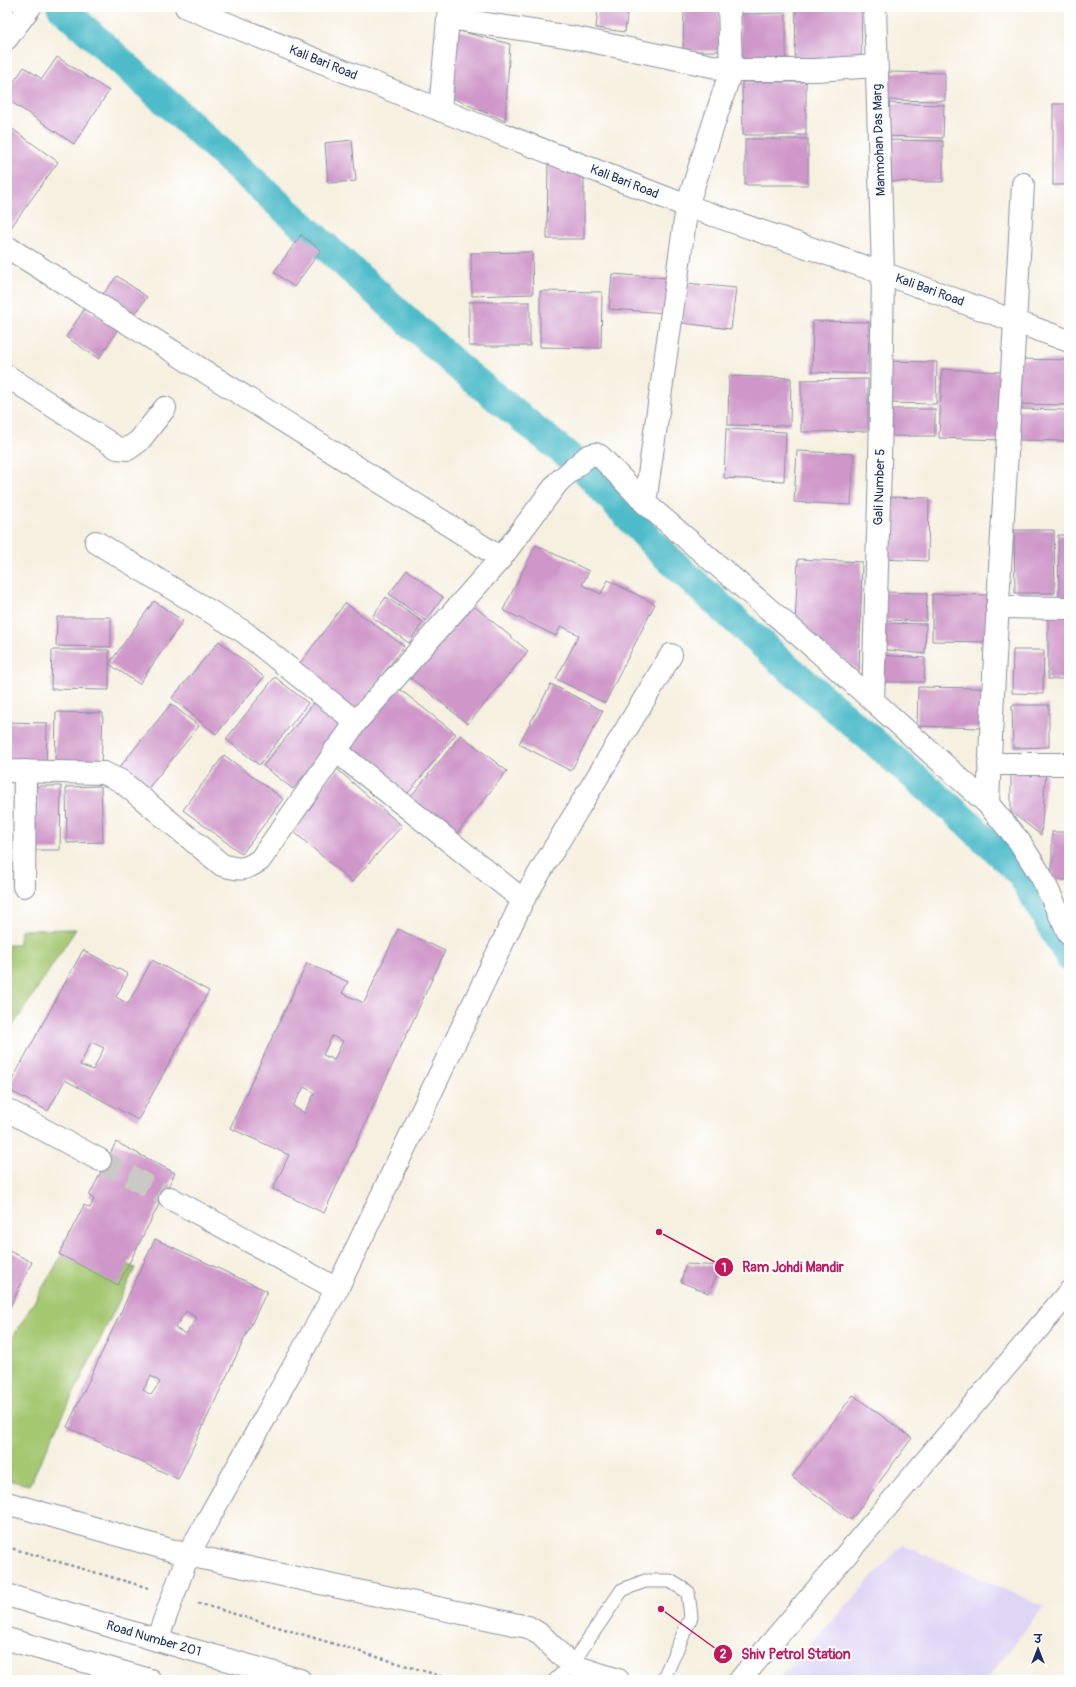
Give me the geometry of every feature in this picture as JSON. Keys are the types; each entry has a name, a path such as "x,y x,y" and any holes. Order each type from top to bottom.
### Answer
{"street":[{"name":"Kali Bari Road","path":"186,7 440,110 687,206 883,273 1069,341"},
{"path":"645,503 687,206 731,70 730,7"},
{"name":"Manmohan Das Marg","path":"875,7 883,273"},
{"path":"7,38 27,11"},
{"path":"440,110 449,12 731,70 816,70 876,66"},
{"path":"988,804 997,607 1016,321 1023,184"},
{"path":"7,247 501,558"},
{"name":"Gali Number 5","path":"873,701 880,466 883,273"},
{"path":"7,376 117,448 128,449 139,441 165,408"},
{"path":"24,886 16,771 104,773 121,781 222,864 239,870 250,867 260,860 335,750 356,722 501,558 558,482 588,456 595,454 600,456 645,503 873,701 988,804 1027,853 1041,876 1069,934"},
{"path":"96,542 244,632 356,722"},
{"path":"997,607 1069,608"},
{"path":"157,1640 188,1555 337,1289 523,900 671,655"},
{"path":"335,750 523,900"},
{"path":"989,764 1069,764"},
{"path":"7,1110 100,1160"},
{"path":"170,1198 337,1289"},
{"path":"740,1680 1069,1292"},
{"path":"7,1503 188,1555 528,1627 541,1635 571,1665 618,1680"},
{"name":"Road Number 201","path":"7,1595 157,1640 300,1680"},
{"path":"7,1639 150,1680"}],"lane":[{"path":"555,1680 571,1665 622,1590 645,1581 670,1581 688,1592 691,1617 663,1680"}],"path":[{"path":"7,1547 173,1595 454,1680"},
{"path":"7,1674 29,1680"}],"shaded area":[{"path":"902,1545 1044,1606 986,1680 777,1680"}],"green space":[{"path":"76,929 7,1035 7,945 18,945 21,930"},
{"path":"73,1237 135,1268 29,1485 7,1480 7,1347"}],"building":[{"path":"7,7 14,7 7,16"},
{"path":"598,7 628,7 625,32 596,28"},
{"path":"739,7 788,7 788,10 739,10"},
{"path":"796,7 862,7 861,63 795,63"},
{"path":"943,7 1013,7 1013,9 943,9"},
{"path":"684,8 719,9 719,51 683,51"},
{"path":"786,13 786,58 741,60 739,14"},
{"path":"455,30 510,44 505,121 450,97"},
{"path":"57,57 109,91 74,144 7,99 7,92 24,67 42,79"},
{"path":"885,72 945,73 945,101 884,100"},
{"path":"742,82 806,82 806,135 743,135"},
{"path":"884,103 944,105 943,138 884,136"},
{"path":"1053,104 1069,104 1069,185 1053,185"},
{"path":"7,125 58,162 7,233"},
{"path":"745,139 808,139 808,185 745,185"},
{"path":"352,140 356,181 328,183 325,143"},
{"path":"885,140 943,141 943,182 884,181"},
{"path":"548,157 584,171 584,239 547,239"},
{"path":"301,235 321,250 294,287 274,272"},
{"path":"532,252 533,294 472,296 471,253"},
{"path":"612,274 669,278 667,313 609,309"},
{"path":"117,276 147,297 131,320 100,298"},
{"path":"686,283 736,288 731,329 682,323"},
{"path":"540,291 602,292 601,348 540,347"},
{"path":"469,302 530,302 530,346 469,346"},
{"path":"85,308 118,329 99,359 66,337"},
{"path":"813,321 869,322 868,374 812,372"},
{"path":"1015,359 1069,360 1069,405 1015,404"},
{"path":"886,361 937,362 936,404 885,403"},
{"path":"942,369 1003,372 1001,440 939,438"},
{"path":"729,376 791,378 790,426 728,425"},
{"path":"868,379 868,431 801,432 801,380"},
{"path":"885,409 935,409 935,436 885,436"},
{"path":"1017,409 1069,410 1069,441 1016,440"},
{"path":"726,429 786,432 784,481 724,478"},
{"path":"797,451 854,454 851,505 794,502"},
{"path":"886,497 929,498 928,561 881,559"},
{"path":"1014,530 1054,530 1055,593 1015,593"},
{"path":"1058,535 1069,535 1069,603 1059,603"},
{"path":"536,545 589,571 582,585 601,594 608,580 655,604 605,703 556,679 579,635 561,626 556,636 503,610"},
{"path":"798,559 862,562 859,671 795,625"},
{"path":"407,570 443,597 426,621 389,594"},
{"path":"882,592 927,593 926,621 880,620"},
{"path":"932,594 990,595 990,642 932,641"},
{"path":"386,597 423,622 409,643 372,617"},
{"path":"154,601 183,621 139,684 109,664"},
{"path":"469,602 528,651 468,724 408,676"},
{"path":"345,603 404,646 354,713 295,670"},
{"path":"1048,610 1069,610 1069,679 1048,679"},
{"path":"57,617 111,617 111,647 56,646"},
{"path":"880,623 926,624 925,654 880,649"},
{"path":"219,641 264,677 216,734 172,698"},
{"path":"52,650 109,650 109,690 51,689"},
{"path":"1013,650 1044,650 1043,694 1012,693"},
{"path":"878,655 925,658 924,682 877,682"},
{"path":"275,677 308,703 259,765 226,739"},
{"path":"551,684 603,711 571,771 519,744"},
{"path":"397,687 456,734 404,798 346,750"},
{"path":"918,687 982,688 981,728 917,726"},
{"path":"315,702 345,726 293,789 263,766"},
{"path":"171,704 199,726 146,791 118,769"},
{"path":"1012,705 1049,705 1049,747 1013,748"},
{"path":"56,712 103,713 101,767 55,765"},
{"path":"7,722 47,723 46,769 7,769"},
{"path":"461,735 507,771 453,838 407,801"},
{"path":"224,755 283,799 242,854 183,810"},
{"path":"337,769 402,826 352,882 286,825"},
{"path":"1011,771 1046,772 1041,835 1011,812"},
{"path":"27,786 61,786 60,850 26,850"},
{"path":"101,786 103,842 67,843 66,787"},
{"path":"1052,832 1069,832 1069,880 1052,880"},
{"path":"398,929 445,951 324,1213 273,1189 289,1155 230,1128 307,963 348,982 342,993 364,1003","holes":["332,1036 343,1041 334,1060 323,1055","304,1087 315,1093 304,1113 293,1106"]},
{"path":"83,950 128,974 116,997 128,1004 152,960 209,991 138,1120 65,1080 48,1111 7,1089","holes":["91,1042 104,1048 93,1070 80,1065"]},
{"path":"116,1142 175,1173 118,1285 59,1254 84,1205 90,1208 94,1199 89,1196"},
{"path":"155,1239 267,1291 178,1479 67,1427","holes":["186,1311 197,1318 186,1334 175,1328","151,1376 160,1382 151,1395 143,1390"]},
{"path":"7,1250 32,1262 7,1313"},
{"path":"686,1264 722,1266 708,1293 681,1282"},
{"path":"853,1395 912,1438 851,1520 792,1477"}],"waterway":[{"path":"61,7 461,369 582,467 658,549 777,658 961,817 1021,874 1069,957"}],"tunnel":[{"path":"100,1160 170,1198"}],"place":[{"name":"Ram Johdi Mandir","path":"659,1232"},
{"name":"Shiv Petrol Station","path":"661,1609"}]}
